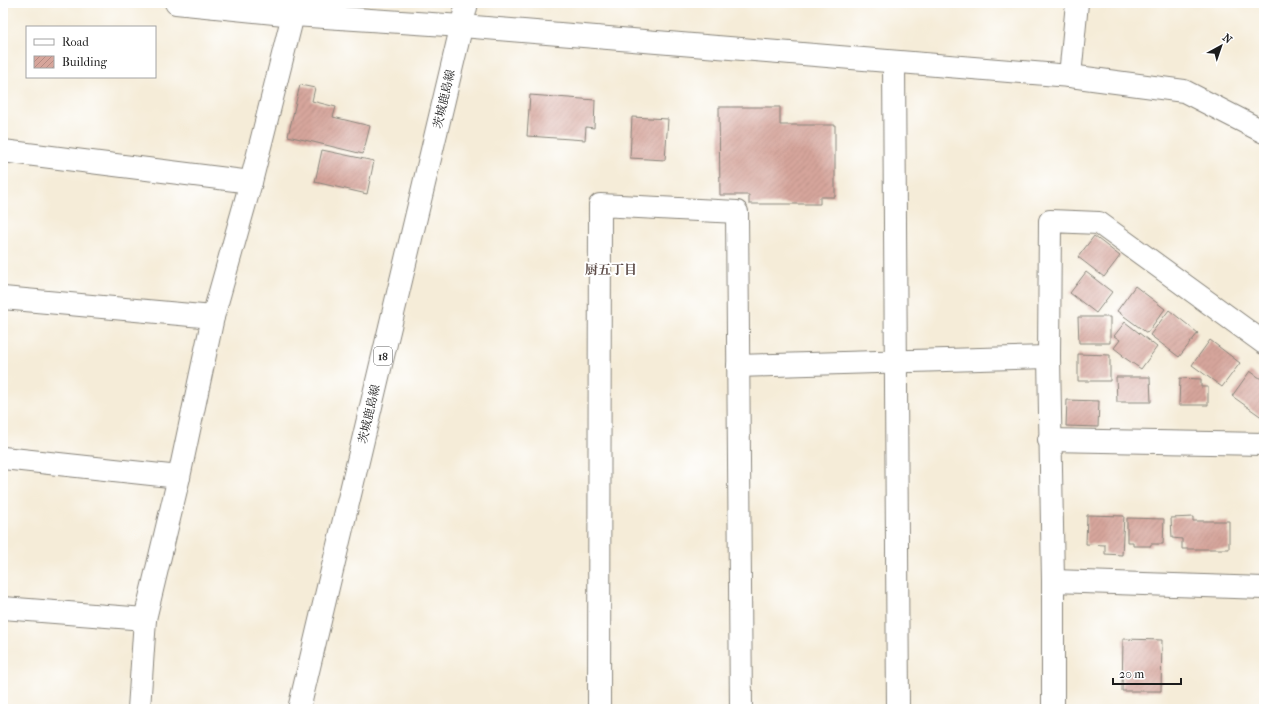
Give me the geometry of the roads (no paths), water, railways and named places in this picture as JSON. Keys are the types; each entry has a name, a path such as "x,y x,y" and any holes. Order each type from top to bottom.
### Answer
{"street":[{"path":"176,3 295,9 462,26 1070,76 1184,91 1264,132"},
{"name":"茨城鹿島線","path":"298,709 467,3"},
{"path":"1070,76 1077,3"},
{"path":"139,709 144,619 179,477 213,317 251,182 295,9"},
{"path":"894,62 898,709"},
{"path":"3,151 251,182"},
{"path":"599,709 600,205 737,212 742,709"},
{"path":"1053,709 1053,581 1048,357 1050,221 1099,223 1264,343"},
{"path":"3,298 213,317"},
{"path":"738,366 1048,357"},
{"path":"1049,440 1264,444"},
{"path":"3,458 179,477"},
{"path":"1053,581 1264,588"},
{"path":"3,608 144,619"}],"district":[{"name":"厨五丁目","path":"611,269"}]}
